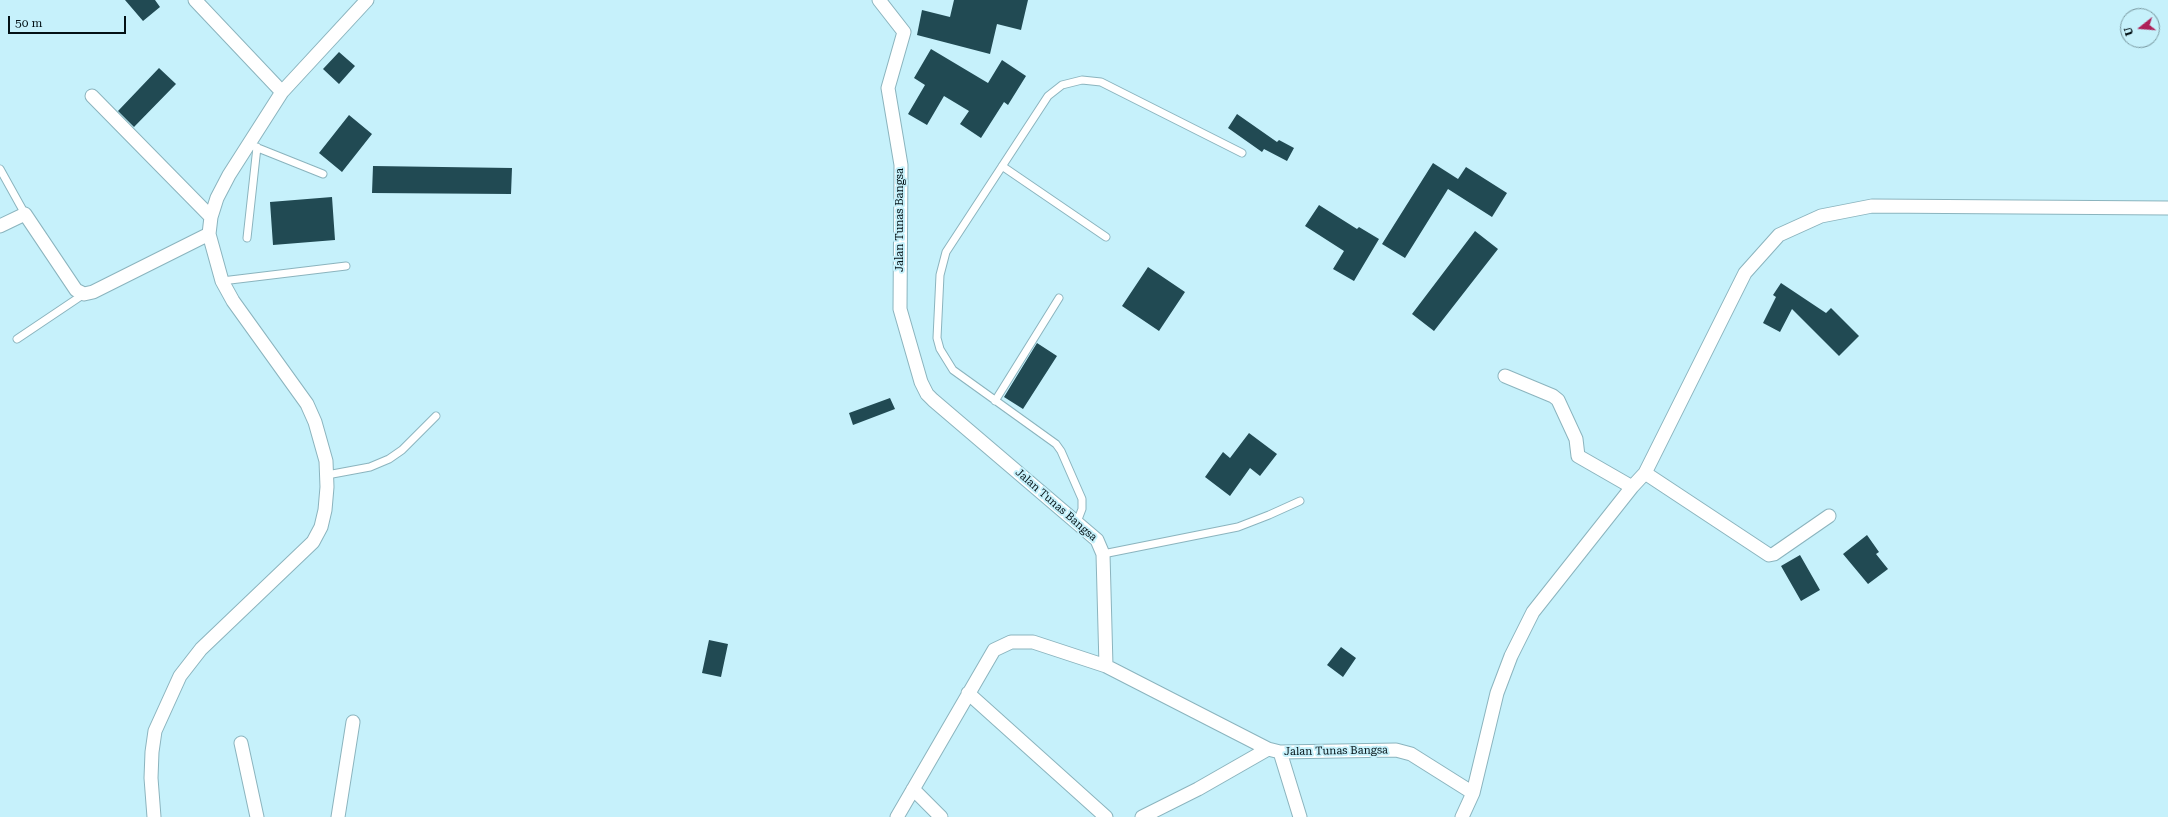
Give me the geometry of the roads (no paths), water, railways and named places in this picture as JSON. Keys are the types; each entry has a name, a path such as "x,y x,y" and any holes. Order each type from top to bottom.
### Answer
{"street":[{"path":"195,0 282,92"},
{"path":"154,817 151,778 152,752 155,731 180,676 201,649 313,542 321,527 325,510 327,475 321,442 307,404 233,301 222,281 209,234 211,217 229,175 253,146 282,92 367,0"},
{"name":"Jalan Tunas Bangsa","path":"879,0 904,32 888,88 901,165 900,309 924,388 933,400 1098,540 1103,554 1106,666 1274,750 1396,750 1410,754 1473,793"},
{"path":"92,96 211,217"},
{"path":"1462,817 1473,793 1497,694 1511,656 1533,612 1632,487 1645,473 1745,273 1779,235 1821,216 1872,206 2168,208"},
{"path":"0,226 25,214 76,290 84,294 93,292 209,234"},
{"path":"1505,376 1554,396 1558,400 1576,439 1578,456 1632,487"},
{"path":"1645,473 1769,555 1774,554 1830,516"},
{"path":"897,817 994,650 1011,642 1033,642 1106,666"},
{"path":"968,693 1106,817"},
{"path":"338,817 353,722"},
{"path":"241,743 257,817"},
{"path":"1142,817 1274,750 1300,817"},
{"path":"913,789 941,817"}],"lane":[{"path":"1077,522 1082,509 1082,499 1061,451 1056,444 953,370 940,349 937,338 940,275 946,252 1048,96 1062,85 1082,80 1101,82 1242,153"},
{"path":"247,238 253,146 323,174"},
{"path":"1002,166 1106,237"},
{"path":"0,169 25,214"},
{"path":"222,281 346,266"},
{"path":"17,339 84,294"},
{"path":"995,401 1059,298"},
{"path":"327,475 370,466 389,459 402,450 436,416"},
{"path":"1103,554 1238,527 1300,501"}]}
